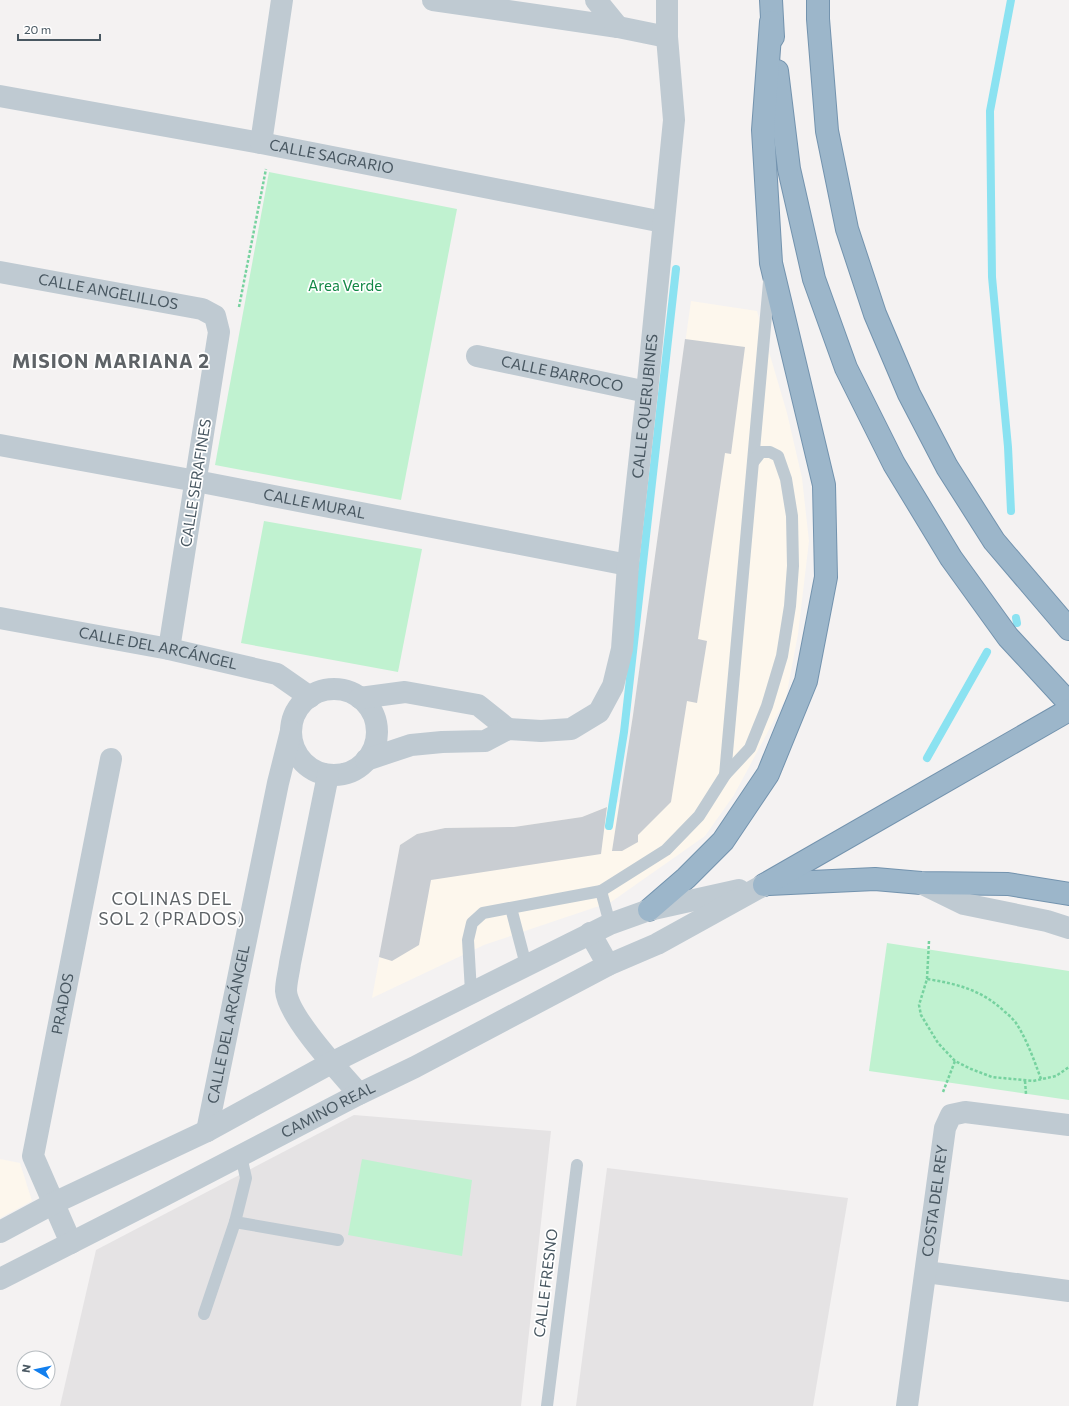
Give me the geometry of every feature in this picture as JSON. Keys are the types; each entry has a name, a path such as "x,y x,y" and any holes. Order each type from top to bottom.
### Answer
{"highway":[{"path":"649,910 686,878 723,841 768,774 806,681 826,577 824,485 771,263 763,130 771,22 771,0"},
{"path":"818,0 818,19 827,131 847,229 875,314 909,394 947,467 994,540 1069,629"},
{"path":"771,22 789,169 814,279 846,368 894,464 950,558 1008,637 1069,703"},
{"path":"764,885 1069,710"},
{"path":"764,885 875,879 920,883 1008,884 1069,894"}],"street":[{"path":"266,144 282,0"},
{"path":"433,0 618,27 667,37"},
{"path":"596,0 618,27"},
{"name":"CALLE QUERUBINES","path":"508,729 541,731 571,729 599,712 612,686 622,650 628,565 674,120 667,37 667,0"},
{"name":"CALLE SAGRARIO","path":"0,96 266,144 663,222"},
{"name":"CALLE ANGELILLOS","path":"0,272 202,309 217,324"},
{"name":"CALLE SERAFINES","path":"169,649 196,481 217,324"},
{"name":"CALLE BARROCO","path":"477,356 647,392"},
{"name":"CALLE MURAL","path":"0,445 196,481 628,565"},
{"name":"CALLE DEL ARCÁNGEL","path":"0,618 169,649 277,674 310,696"},
{"path":"335,689 348,692 360,698 368,706 373,716 376,728 376,739 366,760 358,768 339,775 328,775 316,772 305,765 297,755 292,743 291,730 293,717 300,706 310,696 322,691 335,689"},
{"path":"360,698 405,692 478,706 508,729 485,741 442,742 411,745 366,760"},
{"name":"CALLE DEL ARCÁNGEL","path":"207,1131 278,783 291,730"},
{"name":"PRADOS","path":"71,1243 33,1156 111,759"},
{"path":"328,775 290,963 286,991 291,1006 305,1029 331,1063 359,1094"},
{"path":"920,883 964,904 1047,921 1069,928"},
{"path":"0,1232 54,1203 207,1131 331,1063 590,933 649,910 764,885"},
{"name":"CAMINO REAL","path":"0,1279 359,1094 435,1057 608,965 657,944 764,885"},
{"path":"590,933 608,965"},
{"name":"COSTA DEL REY","path":"908,1406 945,1128 952,1115 965,1112 1069,1125"},
{"path":"926,1272 1069,1291"}],"lane":[{"path":"725,775 771,263"},
{"path":"471,992 468,940 472,923 482,913 601,891 666,850 699,816 725,775 750,748 767,706 782,656 790,606 793,566 792,516 786,479 778,456 770,452 761,452 754,461"},
{"path":"601,891 610,924"},
{"path":"511,908 526,965"},
{"path":"204,1314 235,1222 246,1178 241,1156"},
{"name":"CALLE FRESNO","path":"548,1406 577,1165"},
{"path":"235,1222 338,1240"}],"path":[{"path":"217,324 239,306 266,144"},
{"path":"929,941 927,979 920,1005 921,1015 938,1043 956,1061 992,1077 1025,1081 1033,1081 1056,1076 1069,1067"},
{"path":"927,979 953,983 975,990 996,1003 1015,1021 1029,1048 1041,1079"},
{"path":"1025,1081 1026,1097"}],"shaded area":[{"path":"691,301 757,311 787,413 802,478 809,541 798,634 786,698 734,795 705,836 611,902 484,945 372,998 400,845 417,834 445,828 514,827 582,817 621,801"},
{"path":"354,1115 551,1131 521,1406 60,1406 96,1250"},
{"path":"0,1159 20,1163 32,1201 0,1218"},
{"path":"607,1168 848,1198 813,1406 576,1406"}],"green space":[{"name":"Area Verde","path":"269,172 457,209 401,500 215,465"},
{"path":"264,521 422,549 398,672 241,643"},
{"path":"887,943 1069,971 1069,1100 869,1071"},
{"path":"362,1159 472,1180 462,1256 348,1235"}],"building":[{"path":"685,339 745,347 731,454 725,453 698,639 707,641 697,703 687,701 671,802 638,835 638,842 622,851 612,851 633,715"},
{"path":"607,807 601,854 431,880 419,945 392,961 379,957 400,845 417,834 445,828 514,827 582,817"}],"waterway":[{"path":"1011,0 990,111 992,277 1008,447 1011,511"},
{"path":"609,826 624,732 676,269"},
{"path":"1016,618 1017,623"},
{"path":"927,758 987,652"}],"district":[{"name":"MISION MARIANA 2","path":"111,361"},
{"name":"COLINAS DEL SOL 2 (PRADOS)","path":"172,909"}]}
